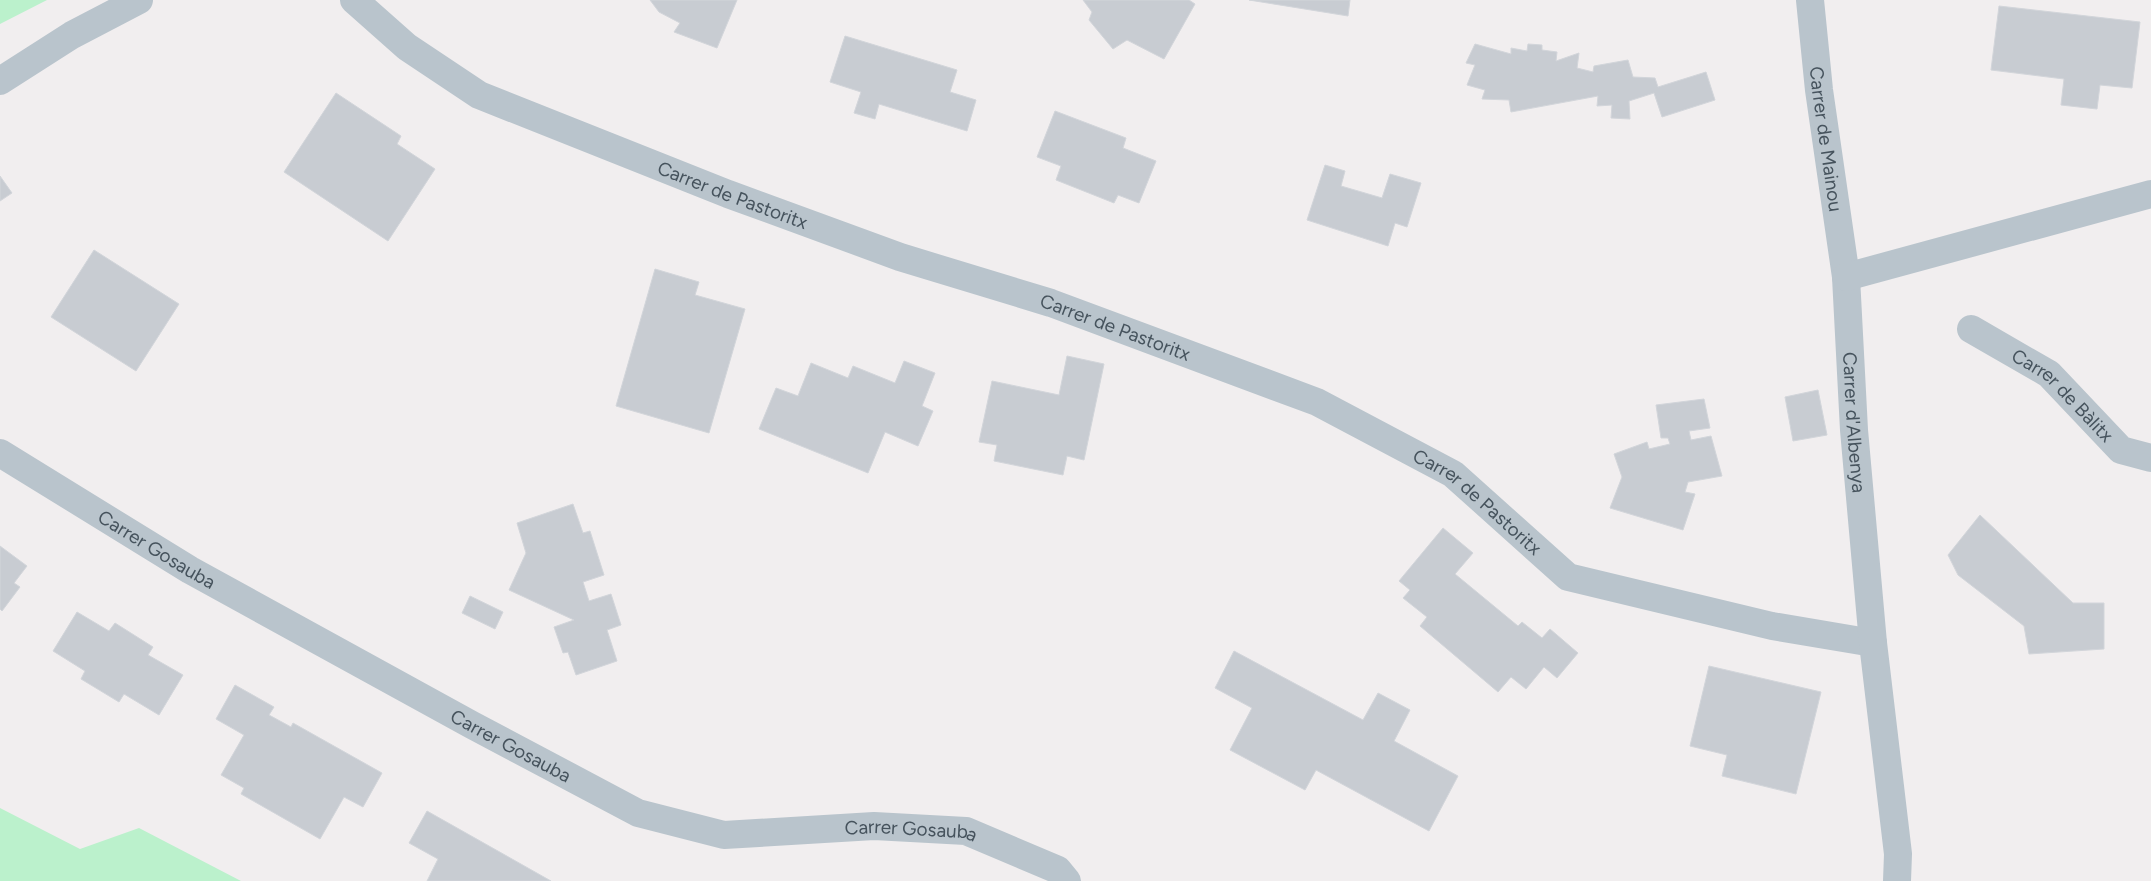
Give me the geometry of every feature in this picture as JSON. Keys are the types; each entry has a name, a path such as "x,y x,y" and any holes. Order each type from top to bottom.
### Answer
{"street":[{"path":"0,81 72,35 139,0"},
{"name":"Carrer de Pastoritx","path":"354,0 407,47 479,95 728,194 900,257 1051,303 1317,402 1453,474 1568,577 1772,626 1873,644"},
{"name":"Carrer de Mainou","path":"1810,0 1819,90 1846,277"},
{"path":"1846,277 2151,194"},
{"name":"Carrer d'Albenya","path":"1846,277 1854,430 1873,644 1898,854 1897,881"},
{"name":"Carrer de Bàlitx","path":"1971,330 2049,374 2121,450 2151,458"},
{"name":"Carrer Gosauba","path":"0,452 190,570 472,725 638,813 724,834 874,826 966,830 1058,870 1067,881"}],"green space":[{"path":"0,0 47,0 0,24"},
{"path":"0,808 80,849 139,828 241,881 0,881"}],"building":[{"path":"650,0 737,0 717,48 674,32 680,23 659,12"},
{"path":"1083,0 1189,0 1195,4 1164,59 1127,40 1113,49 1089,20 1092,12"},
{"path":"1249,0 1350,0 1348,16"},
{"path":"1999,6 2140,22 2132,88 2100,85 2097,109 2061,105 2064,79 1991,70"},
{"path":"845,36 957,70 950,92 976,100 967,131 879,104 875,119 854,113 861,92 830,82"},
{"path":"1475,44 1511,54 1511,48 1527,51 1528,44 1542,45 1542,50 1557,52 1556,61 1579,53 1577,68 1593,72 1594,66 1628,60 1633,77 1655,78 1658,87 1706,72 1715,100 1662,117 1654,93 1629,101 1630,119 1611,118 1612,105 1597,106 1598,96 1511,112 1509,100 1482,99 1485,90 1467,85 1475,65 1466,63"},
{"path":"336,93 401,136 397,144 435,169 388,241 284,172"},
{"path":"1055,111 1126,138 1123,148 1156,161 1139,203 1118,195 1114,203 1056,180 1061,166 1037,157"},
{"path":"1325,165 1345,171 1341,186 1382,198 1390,174 1421,183 1407,227 1395,223 1388,246 1307,220"},
{"path":"0,176 12,193 0,201"},
{"path":"94,250 179,304 136,371 51,317"},
{"path":"655,269 699,282 695,295 745,309 709,433 616,406"},
{"path":"1067,356 1104,364 1084,460 1067,456 1063,475 994,461 997,445 979,442 992,381 1059,395"},
{"path":"904,361 935,373 922,406 933,411 918,446 885,432 868,473 759,429 776,388 798,396 811,363 848,378 853,366 895,383"},
{"path":"1818,390 1827,435 1793,441 1785,397"},
{"path":"1704,399 1710,428 1689,431 1691,440 1711,436 1722,476 1688,482 1685,492 1695,494 1683,530 1610,508 1622,477 1614,454 1647,442 1649,449 1670,444 1668,438 1661,438 1656,405"},
{"path":"573,504 583,533 590,531 604,575 583,582 589,601 611,594 621,625 607,630 617,661 576,675 568,652 563,653 554,627 574,620 509,590 526,553 517,523"},
{"path":"1980,515 2073,603 2104,603 2104,649 2029,654 2024,626 1958,575 1948,555"},
{"path":"1443,528 1473,553 1455,574 1518,626 1522,622 1542,638 1550,629 1578,653 1557,678 1544,667 1526,689 1511,677 1498,692 1420,626 1427,617 1403,598 1410,590 1399,581"},
{"path":"0,546 27,566 14,583 20,587 2,611 0,609"},
{"path":"470,596 503,612 495,629 462,613"},
{"path":"77,612 109,631 115,623 153,647 148,655 183,675 159,715 124,694 119,702 81,679 85,671 53,651"},
{"path":"1234,651 1363,720 1378,693 1410,710 1394,741 1458,776 1429,831 1316,770 1305,790 1230,750 1252,708 1215,688"},
{"path":"1709,666 1821,692 1796,794 1722,776 1727,755 1690,746"},
{"path":"235,685 274,707 269,715 291,727 293,723 382,773 363,807 344,797 320,839 241,794 244,788 221,775 244,735 216,719"},
{"path":"427,811 551,881 427,881 438,859 409,843"}]}
